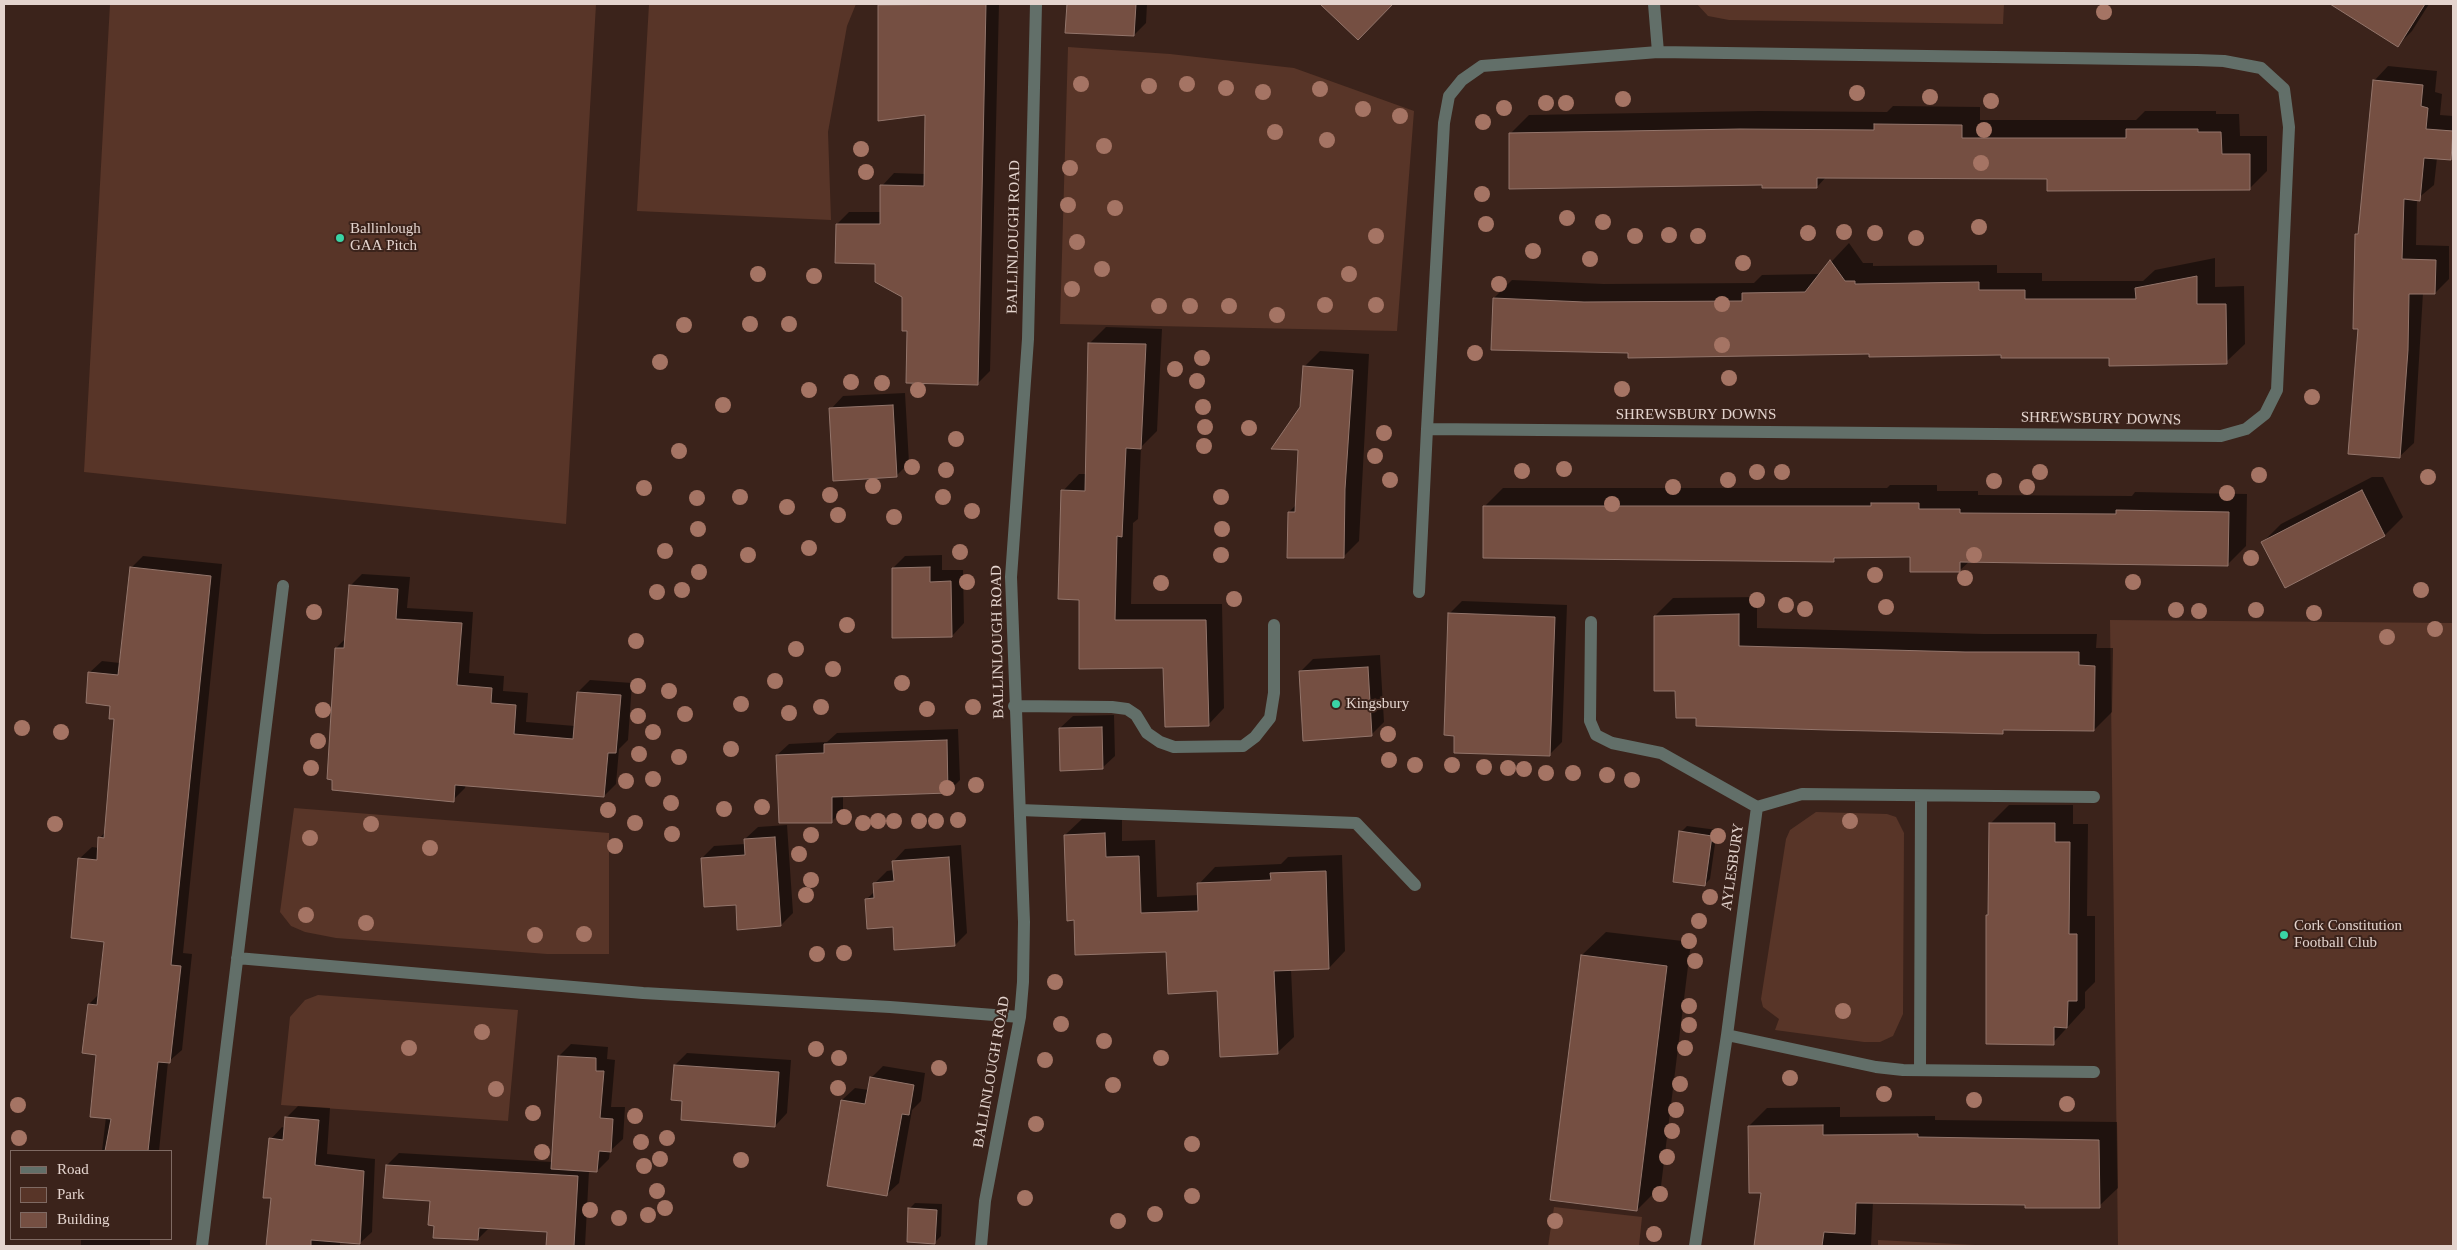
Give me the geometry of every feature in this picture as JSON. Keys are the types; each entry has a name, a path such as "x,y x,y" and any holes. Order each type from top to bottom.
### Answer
{"street":[{"name":"BALLINLOUGH ROAD","path":"981,1246 985,1202 1020,1018 1024,922 1010,577 1028,339 1036,4"},
{"path":"1419,592 1444,123 1449,96 1462,80 1482,66 1658,52 1654,4"},
{"name":"SHREWSBURY DOWNS","path":"1427,428 2221,436 2246,428 2265,414 2277,390 2289,127 2284,88 2261,68 2224,61 2197,60 1658,52"},
{"path":"202,1246 283,586"},
{"path":"1591,622 1590,721 1596,735 1612,743 1661,753 1757,807"},
{"path":"1014,706 1112,707 1128,709 1136,715 1147,733 1160,742 1174,747 1243,746 1255,737 1270,718 1274,693 1274,625"},
{"name":"AYLESBURY","path":"1695,1246 1727,1035 1757,807 1802,794 2094,796"},
{"path":"1920,1070 1921,796"},
{"path":"1020,810 1356,823 1415,885"},
{"path":"237,958 643,993 890,1007 1020,1018"},
{"path":"1727,1035 1876,1067 1920,1070 2094,1072"}],"green space":[{"name":"Ballinlough GAA Pitch","path":"110,4 596,4 566,524 84,472"},
{"path":"649,4 856,4 847,26 828,132 831,220 637,211"},
{"path":"1697,4 2004,4 2003,24 1729,20 1708,16"},
{"path":"1068,47 1170,54 1294,68 1414,111 1397,331 1060,324"},
{"name":"Cork Constitution Football Club","path":"2110,620 2453,623 2453,1246 2118,1246"},
{"path":"294,808 609,833 609,954 547,954 336,938 305,932 291,926 280,912"},
{"path":"1816,812 1887,814 1896,817 1904,833 1903,1014 1893,1036 1880,1042 1864,1042 1775,1030 1779,1019 1763,1007 1761,999 1786,839 1790,830"},
{"path":"318,995 518,1010 508,1121 281,1105 290,1017 305,1000"},
{"path":"1554,1207 1642,1217 1639,1246 1548,1246"},
{"path":"1878,1240 1995,1246 1878,1246"}],"building":[{"path":"986,4 978,385 906,383 907,331 902,331 902,297 875,282 875,264 835,263 836,224 880,224 880,185 924,186 925,115 878,121 878,5"},
{"path":"1067,4 1136,4 1134,36 1065,33"},
{"path":"1320,4 1393,4 1358,40"},
{"path":"2330,4 2425,4 2398,47"},
{"path":"2373,80 2423,85 2421,106 2428,108 2426,129 2453,131 2451,160 2424,158 2420,201 2404,199 2402,259 2436,260 2435,294 2409,294 2408,350 2400,458 2348,454 2358,329 2353,329 2355,234 2358,234"},
{"path":"1874,124 1962,125 1962,138 2126,138 2126,129 2198,129 2198,132 2221,132 2222,154 2250,154 2250,190 2047,191 2047,179 1817,178 1817,188 1762,188 1762,185 1509,189 1509,133 1740,129 1874,130"},
{"path":"1830,260 1845,281 1855,281 1855,284 1979,282 1979,290 2025,290 2025,299 2136,299 2135,288 2197,276 2197,304 2226,304 2227,364 2109,366 2109,358 2001,358 2001,355 1869,357 1869,354 1628,358 1628,353 1491,350 1493,298 1584,302 1742,301 1742,293 1805,292"},
{"path":"1088,343 1146,344 1141,449 1126,448 1122,537 1117,536 1115,620 1206,620 1209,726 1165,727 1163,668 1079,669 1079,600 1058,599 1061,490 1085,491"},
{"path":"1303,366 1353,370 1345,489 1344,558 1287,558 1288,512 1295,512 1298,450 1271,449 1300,407"},
{"path":"893,405 897,477 833,481 829,408"},
{"path":"2362,490 2385,536 2285,588 2261,542"},
{"path":"1871,503 1919,503 1919,509 1960,509 1960,513 2116,514 2116,510 2229,512 2228,566 1960,562 1960,572 1910,572 1910,557 1834,558 1834,562 1483,558 1483,506 1871,506"},
{"path":"130,567 211,576 171,965 181,966 170,1063 158,1062 148,1150 105,1150 111,1119 90,1117 96,1055 82,1053 88,1004 97,1005 104,942 71,938 78,858 97,860 98,837 104,838 114,719 109,719 110,706 86,703 88,672 118,675"},
{"path":"930,567 930,582 951,581 952,637 892,638 892,568"},
{"path":"349,585 398,589 396,619 462,623 457,685 492,688 491,703 516,705 514,734 573,739 577,692 621,695 616,753 608,753 604,797 455,785 454,802 332,790 332,780 327,779 335,648 344,648"},
{"path":"1448,613 1555,617 1550,756 1454,753 1454,736 1444,735"},
{"path":"1739,614 1739,646 1965,652 2079,652 2079,665 2095,666 2094,731 2003,730 2003,734 1696,726 1696,718 1676,718 1675,691 1654,691 1654,616"},
{"name":"Kingsbury","path":"1368,667 1372,736 1303,741 1299,671"},
{"path":"1102,727 1103,769 1060,771 1059,728"},
{"path":"947,740 948,793 832,797 832,823 779,823 776,755 824,753 824,744"},
{"path":"1989,823 2055,823 2055,842 2070,842 2069,934 2077,934 2077,1001 2068,1001 2067,1028 2054,1027 2054,1045 1986,1044 1986,915 1988,915"},
{"path":"1679,831 1712,836 1705,886 1673,882"},
{"path":"1105,833 1106,857 1139,856 1141,913 1198,911 1197,883 1271,880 1270,873 1326,871 1329,969 1274,971 1278,1054 1220,1057 1217,991 1168,994 1166,952 1075,955 1074,920 1067,921 1064,835"},
{"path":"775,837 781,926 737,930 736,905 704,907 701,858 745,855 744,839"},
{"path":"949,857 955,946 894,950 893,927 867,929 865,899 874,898 873,883 894,881 892,861"},
{"path":"1581,955 1667,966 1637,1211 1550,1200"},
{"path":"558,1056 596,1058 596,1071 604,1071 600,1118 613,1119 611,1152 599,1151 597,1172 551,1169"},
{"path":"674,1065 779,1072 775,1127 681,1120 682,1101 671,1100"},
{"path":"870,1077 914,1085 909,1115 902,1114 887,1196 827,1186 841,1100 865,1104"},
{"path":"285,1117 319,1120 315,1165 364,1171 360,1244 311,1240 311,1246 266,1246 271,1198 263,1198 269,1138 283,1140"},
{"path":"1823,1125 1823,1135 1918,1134 1918,1137 2099,1140 2100,1208 2025,1208 2025,1205 1856,1203 1855,1234 1824,1232 1822,1246 1754,1246 1761,1193 1749,1193 1748,1126"},
{"path":"386,1165 578,1176 574,1246 546,1246 547,1232 479,1228 478,1240 433,1238 434,1226 428,1225 430,1201 383,1198"},
{"path":"908,1208 937,1210 935,1244 907,1242"}],"place":[{"name":"Ballinlough GAA Pitch","path":"340,238"},
{"name":"Kingsbury","path":"1336,704"},
{"name":"Cork Constitution Football Club","path":"2284,935"}]}
